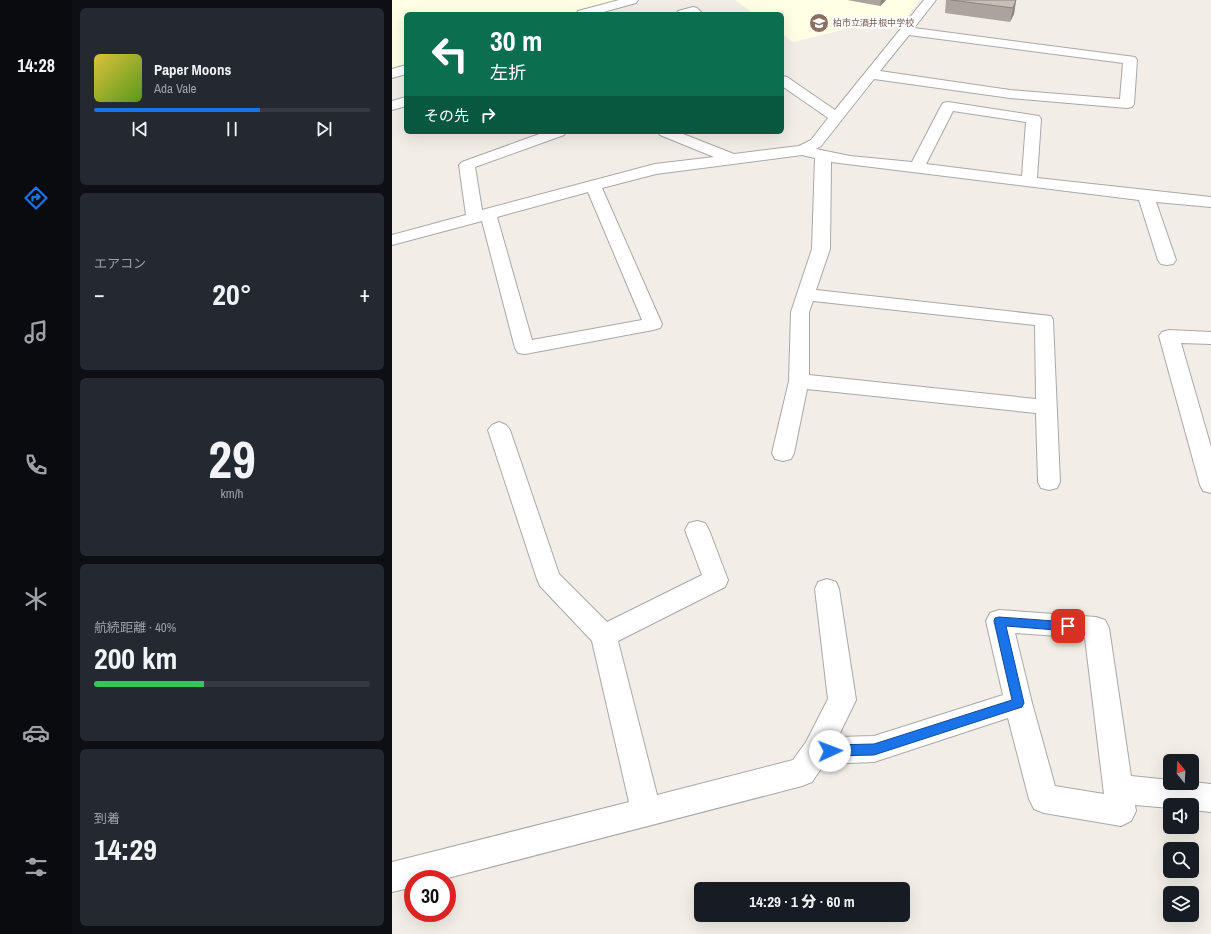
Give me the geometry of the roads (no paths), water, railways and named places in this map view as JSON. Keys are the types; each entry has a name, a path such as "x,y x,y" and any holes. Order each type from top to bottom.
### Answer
{"street":[{"path":"589,12 632,0"},
{"path":"392,240 655,169 803,150 816,143 930,0"},
{"path":"871,74 1010,94 1128,104 1130,60 906,31"},
{"path":"392,74 404,70"},
{"path":"784,83 836,117"},
{"path":"392,106 404,102"},
{"path":"917,167 948,106 1034,119 1029,181"},
{"path":"553,134 467,165 525,348 653,324 594,185"},
{"path":"670,134 733,159"},
{"path":"803,150 823,157 917,167 1146,196 1211,202"},
{"path":"783,452 799,381 800,312 821,249 823,157"},
{"path":"1146,196 1167,260"},
{"path":"806,295 1044,320 1049,482"},
{"path":"1211,338 1169,336 1211,485"},
{"path":"799,381 1047,407"},
{"path":"499,430 549,579 604,636 646,811"},
{"path":"604,636 716,580 697,530"},
{"path":"392,877 802,772 816,751 842,700 827,590"},
{"path":"999,621 1096,628 1118,789 1121,812 1044,799 1018,703 999,621"},
{"path":"816,751 874,749 1018,703"},
{"path":"1118,789 1211,798"}],"place":[{"name":"柏市立酒井根中学校","path":"819,23"}]}
